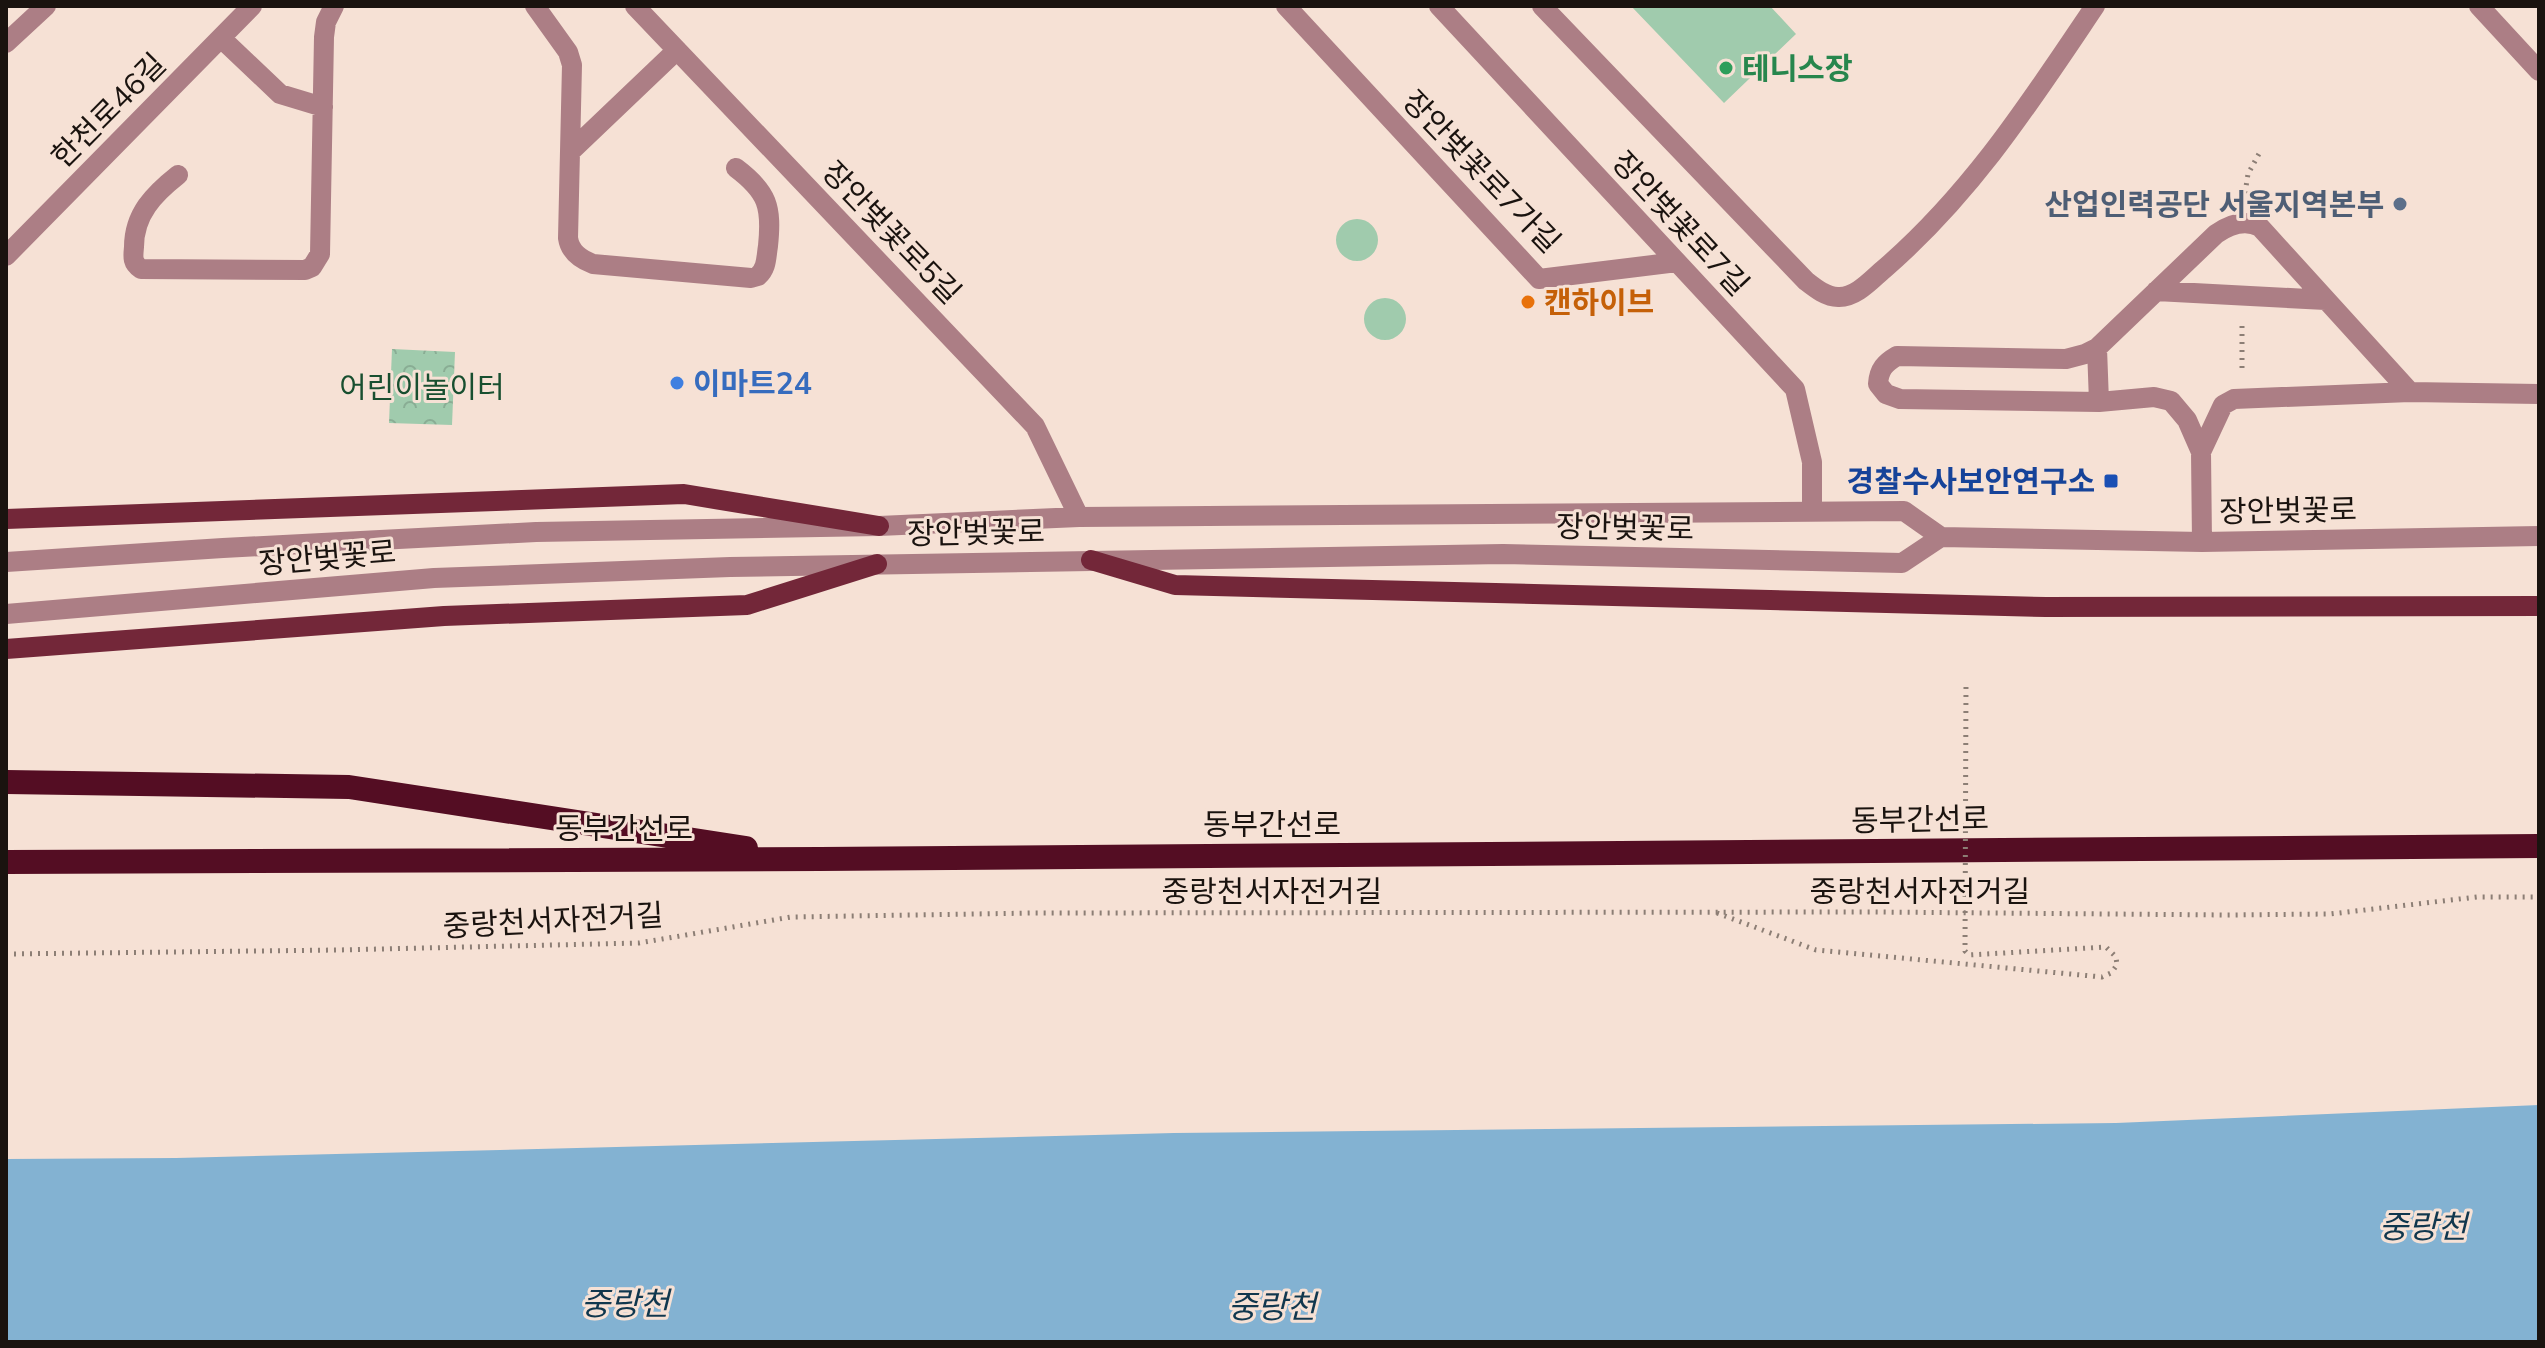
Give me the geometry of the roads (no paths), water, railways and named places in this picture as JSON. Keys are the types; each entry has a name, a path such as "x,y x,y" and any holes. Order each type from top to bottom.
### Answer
{"highway":[{"path":"6,782 349,787 820,859"},
{"name":"동부간선로","path":"6,862 2539,846"}],"main road":[{"path":"6,519 684,494 879,526"},
{"path":"1091,560 1175,585 2032,607 2539,606"},
{"path":"6,649 444,616 747,605 877,564"}],"street":[{"path":"6,43 46,6"},
{"name":"한천로46길","path":"6,256 252,6"},
{"path":"178,175 158,191 138,222 134,237 133,262 136,267 297,270 312,267 320,254 324,37 326,22 334,6"},
{"path":"535,6 571,57 568,238 571,249 581,259 593,264 751,278 758,276 765,266 769,211 759,188 736,168"},
{"name":"장안벚꽃로5길","path":"635,6 1035,426 1079,517"},
{"name":"장안벚꽃로7가길","path":"1286,6 1539,279 1677,262"},
{"name":"장안벚꽃로7길","path":"1439,6 1795,389 1812,462 1812,512"},
{"path":"1542,6 1806,281 1820,291 1839,297 1855,293 1904,252 1983,166 2007,138 2095,6"},
{"path":"2479,6 2539,71"},
{"path":"221,38 280,94 323,107"},
{"path":"570,152 677,50"},
{"path":"2201,452 2187,420 2171,401 2154,397 2099,402 1900,399 1886,394 1878,384 1879,373 1886,362 1897,356 2066,359 2085,354 2097,348 2216,234 2227,227 2250,222 2260,227 2410,392"},
{"path":"2156,291 2326,300"},
{"path":"2097,348 2099,402"},
{"path":"2202,542 2201,452 2213,421 2223,405 2234,399 2410,392 2539,394"},
{"name":"장안벚꽃로","path":"6,562 536,532 879,526 1079,517 1904,511 1941,537 2202,542 2539,536"},
{"name":"장안벚꽃로","path":"6,614 434,578 714,567 1503,554 1902,563 1941,537"}],"water":[{"name":"중랑천","path":"2539,1105 2539,1342 6,1342 6,1159 176,1158 1174,1133 2116,1123"}],"place":[{"name":"테니스장","path":"1726,68"},
{"name":"산업인력공단 서울지역본부","path":"2400,204"},
{"name":"캔하이브","path":"1528,302"},
{"name":"이마트24","path":"677,383"},
{"name":"경찰수사보안연구소","path":"2111,481"}],"park label":[{"name":"어린이놀이터","path":"422,387"}]}
